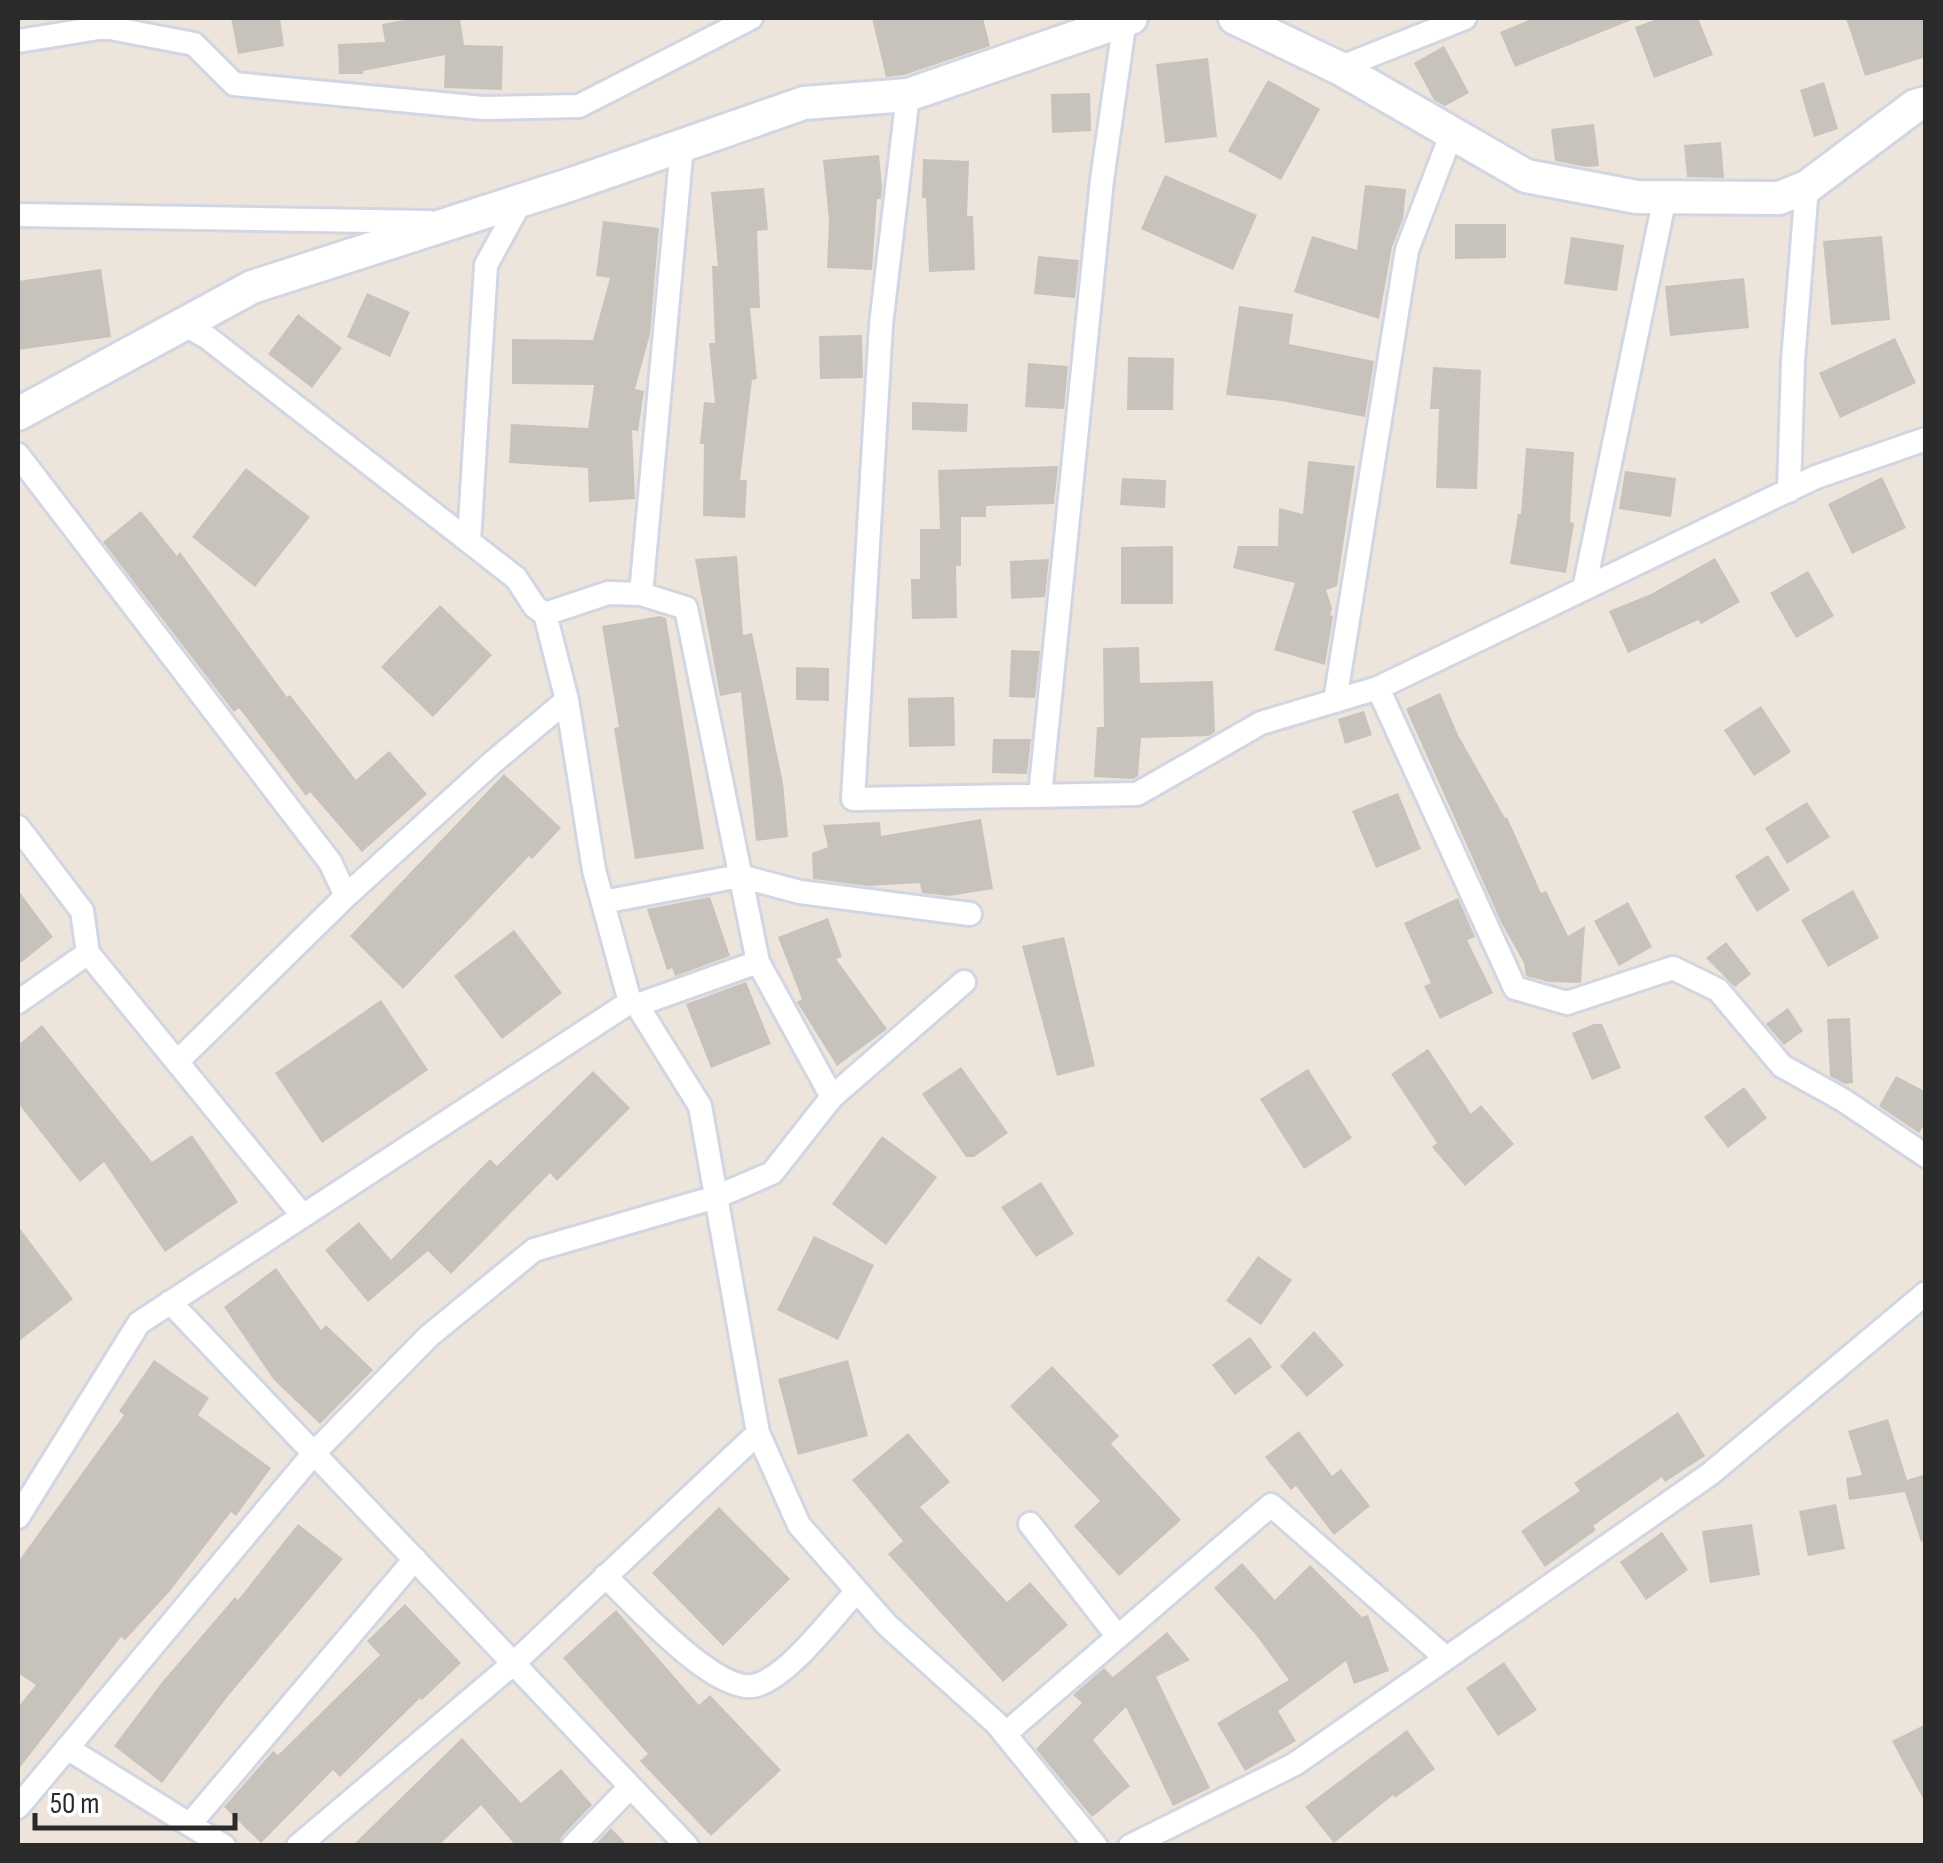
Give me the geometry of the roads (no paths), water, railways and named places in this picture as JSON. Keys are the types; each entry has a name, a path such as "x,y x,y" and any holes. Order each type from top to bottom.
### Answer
{"street":[{"path":"18,41 104,27 194,44 234,84 482,108 579,106 751,18"},
{"path":"18,414 252,287 804,103 908,95 1128,18 1102,180 1040,796"},
{"path":"1235,18 1339,68 1526,176 1637,197 1779,198 1807,187 1915,106 1926,103"},
{"path":"1339,68 1465,18"},
{"path":"908,95 881,326 854,799 1137,794 1261,724 1378,688 1816,477 1919,442 1926,466"},
{"path":"1335,701 1407,250 1451,135"},
{"path":"642,594 682,146"},
{"path":"1788,490 1793,361 1807,187"},
{"path":"1584,589 1665,197"},
{"path":"469,541 486,265 521,200"},
{"path":"18,215 452,223"},
{"path":"183,324 208,338 516,578 545,614 567,700 594,870 634,1003 700,1106 758,1432 798,1524 887,1626 1004,1734 1096,1846"},
{"path":"18,455 330,862 346,896"},
{"path":"545,614 608,593 642,594 686,608 758,962 832,1097"},
{"path":"1378,688 1516,988 1566,1004 1673,968 1718,990 1782,1066 1843,1100 1926,1156"},
{"path":"177,1062 346,896 567,700"},
{"path":"18,827 82,911 88,954 303,1216"},
{"path":"603,902 740,876 800,892 970,914"},
{"path":"18,1002 88,954"},
{"path":"18,1517 139,1323 634,1003 758,962"},
{"path":"18,1807 314,1453 429,1336 534,1250 716,1197 772,1174 832,1097 964,982"},
{"path":"1130,1846 1295,1764 1710,1474 1926,1294"},
{"path":"170,1302 687,1846"},
{"path":"298,1846 514,1663 758,1432"},
{"path":"1004,1734 1271,1505 1446,1658"},
{"path":"1030,1524 1118,1638"},
{"path":"190,1824 415,1559"},
{"path":"605,1576 708,1671 738,1686 756,1686 780,1672 857,1591"},
{"path":"67,1748 224,1846"},
{"path":"573,1846 630,1787"}]}
